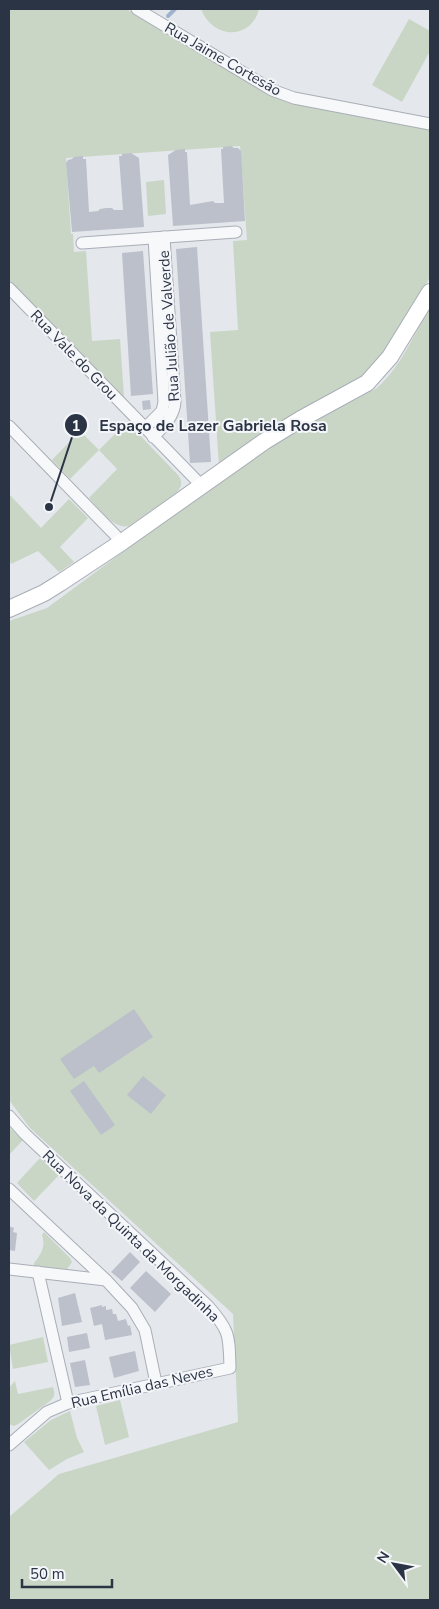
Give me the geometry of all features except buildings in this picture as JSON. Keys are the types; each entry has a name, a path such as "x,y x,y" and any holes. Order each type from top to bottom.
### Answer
{"main road":[{"path":"9,610 44,593 122,542 277,434 367,382 390,357 430,292"}],"street":[{"name":"Rua Jaime Cortesão","path":"137,9 272,90 294,98 430,124"},
{"path":"82,243 236,232"},
{"name":"Rua Julião de Valverde","path":"145,428 162,411 164,402 159,237"},
{"name":"Rua Julião de Valverde","path":"153,437 170,418 175,408 159,237"},
{"name":"Rua Vale do Grou","path":"9,288 202,486"},
{"path":"9,426 122,542"},
{"name":"Rua Nova da Quinta da Morgadinha","path":"9,1116 32,1141 218,1318 228,1335 230,1368"},
{"path":"9,1189 106,1280 132,1308 142,1324 146,1336 156,1383"},
{"path":"9,1269 106,1280"},
{"path":"38,1272 68,1403"},
{"name":"Rua Emília das Neves","path":"10,1443 48,1412 68,1403 230,1368"}],"green space":[{"path":"9,9 126,9 255,84 430,128 430,277 391,345 381,358 356,382 219,466 210,332 238,330 233,241 247,240 240,146 66,158 74,252 86,251 92,341 120,339 123,398 9,280"},
{"path":"201,9 259,9 255,19 248,27 240,31 231,32 222,31 214,26 206,19"},
{"path":"409,19 430,31 430,51 402,102 372,85"},
{"path":"164,180 166,214 148,216 146,182"},
{"path":"430,306 430,1600 9,1600 9,1517 59,1474 238,1422 233,1314 30,1128 9,1100 9,621 47,608 261,450 377,388 393,371 413,339"},
{"path":"127,422 178,475 181,480 181,487 176,493 129,526 117,525 89,498 117,469 99,450"},
{"path":"80,431 99,450 70,479 52,460"},
{"path":"9,494 41,528 69,499 88,518 60,547 74,562 59,572 38,551 11,564 9,558"},
{"path":"9,1127 23,1140 9,1155"},
{"path":"40,1158 59,1175 34,1201 17,1183"},
{"path":"44,1232 70,1258 72,1262 67,1269 34,1266 42,1250 42,1235"},
{"path":"43,1337 48,1362 13,1369 9,1345"},
{"path":"15,1381 18,1394 53,1387 54,1393 50,1401 14,1426 9,1424 9,1388"},
{"path":"120,1400 129,1437 105,1445 96,1406"},
{"path":"70,1411 77,1438 84,1452 67,1459 49,1470 24,1442 51,1420"}],"waterway":[{"path":"168,16 175,9"}],"place":[{"name":"Espaço de Lazer Gabriela Rosa","path":"49,507"}]}
